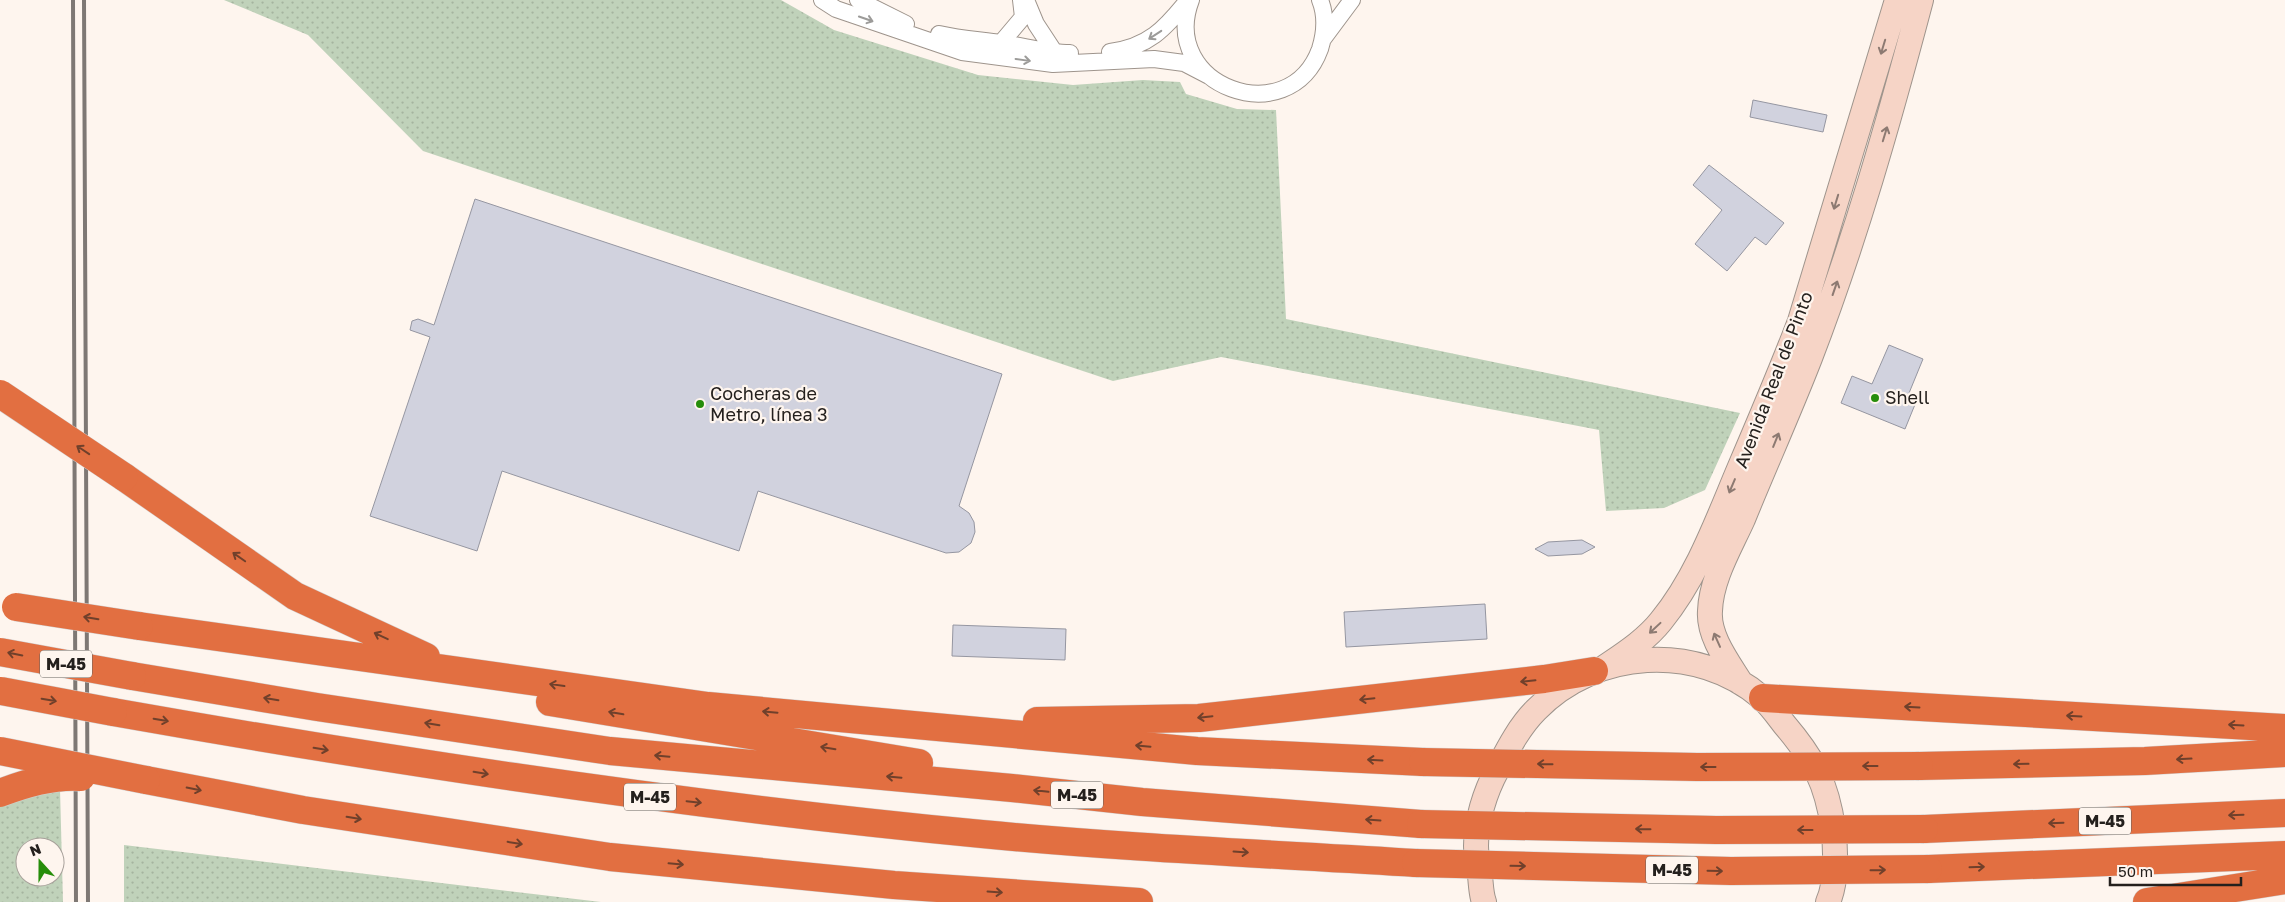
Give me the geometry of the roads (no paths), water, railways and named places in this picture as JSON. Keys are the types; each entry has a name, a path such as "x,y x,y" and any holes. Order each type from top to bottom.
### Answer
{"highway":[{"path":"0,394 124,477 295,596 457,670"},
{"path":"8,605 139,626 708,706 1197,751 1424,762 1697,767 1919,766 2145,761 2285,753"},
{"path":"170,630 202,642 627,715 970,771 1012,788"},
{"name":"M-45","path":"0,652 317,707 610,751 1012,788 1142,802 1422,824 1716,830 1924,829 2285,813"},
{"path":"906,724 1199,718 1544,679 1600,670"},
{"name":"M-45","path":"1,691 318,748 626,795 983,834 1416,863 1731,871 1928,869 2285,856"},
{"path":"1763,698 2285,728"},
{"path":"0,751 303,810 610,857 894,885 1139,902"},
{"path":"0,793 17,786 63,776 146,780"},
{"path":"2148,902 2285,880"},
{"path":"894,885 964,902"}],"main road":[{"name":"Avenida Real de Pinto","path":"1600,670 1635,646 1660,623 1687,584 1719,516 1800,321 1897,0"},
{"name":"Avenida Real de Pinto","path":"1741,683 1717,640 1710,623 1710,612 1716,582 1810,358 1838,281 1890,117 1921,0"},
{"path":"1484,902 1476,846 1486,791 1516,734 1535,711 1562,688 1600,670 1646,659 1678,660 1707,667 1741,683 1763,698 1807,751 1829,798 1836,851 1828,902"}],"street":[{"path":"822,0 836,9 962,52 1053,64 1154,59 1184,63 1209,76 1223,86 1240,92 1257,94 1275,91 1293,83 1307,71 1317,56 1323,39 1325,23 1320,0"},
{"path":"858,0 912,27 968,41 1001,43 1055,53 1106,53 1128,50 1159,34 1189,0"},
{"path":"1001,43 1023,17 1021,0"},
{"path":"1026,0 1036,24 1055,53"},
{"path":"1189,0 1186,28 1190,49 1209,76"},
{"path":"1323,39 1352,0"}],"railway":[{"path":"73,0 76,902"},
{"path":"84,0 88,902"}],"place":[{"name":"Shell","path":"1875,398"},
{"name":"Cocheras de Metro, línea 3","path":"700,404"}]}
